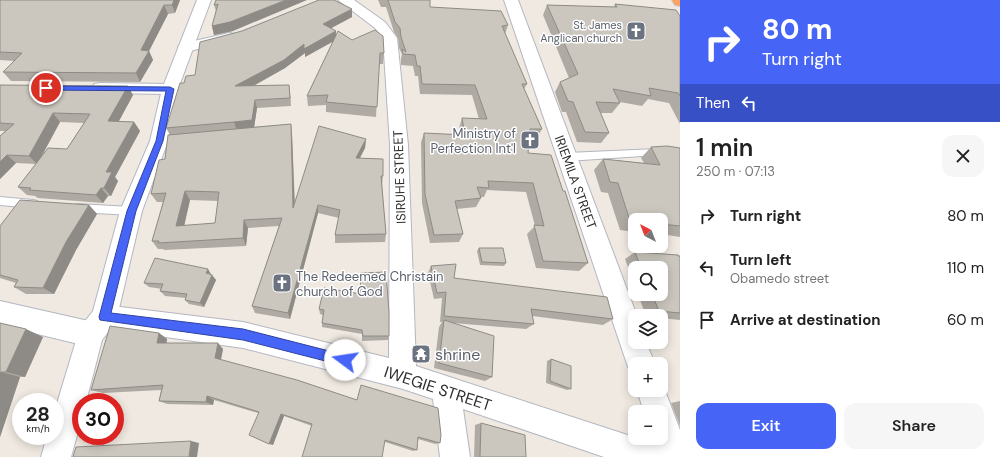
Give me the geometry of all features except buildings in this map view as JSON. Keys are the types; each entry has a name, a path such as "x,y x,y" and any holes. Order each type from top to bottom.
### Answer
{"street":[{"path":"56,457 98,325 131,211 163,141 170,89 204,0"},
{"name":"ISIRUHE STREET","path":"345,0 380,25 390,38 399,145 403,375"},
{"name":"IRIEMILA STREET","path":"511,0 638,357"},
{"path":"186,47 245,32"},
{"path":"85,88 170,89"},
{"name":"IWEGIE STREET","path":"0,313 98,325 243,335 403,375 649,457"},
{"path":"446,389 455,457"},
{"path":"668,438 675,457"}],"lane":[{"path":"567,157 657,152 680,155"},
{"path":"0,201 47,205"},
{"path":"70,207 131,211"}],"place":[{"name":"St. James Anglican church","path":"636,31"},
{"name":"Ministry of Perfection Int'l","path":"530,140"},
{"name":"The Redeemed Christain church of God","path":"282,283"},
{"name":"shrine","path":"421,354"}],"route":[{"path":"46,88 170,89 159,141 131,211 104,317 243,335 345,360"}]}
